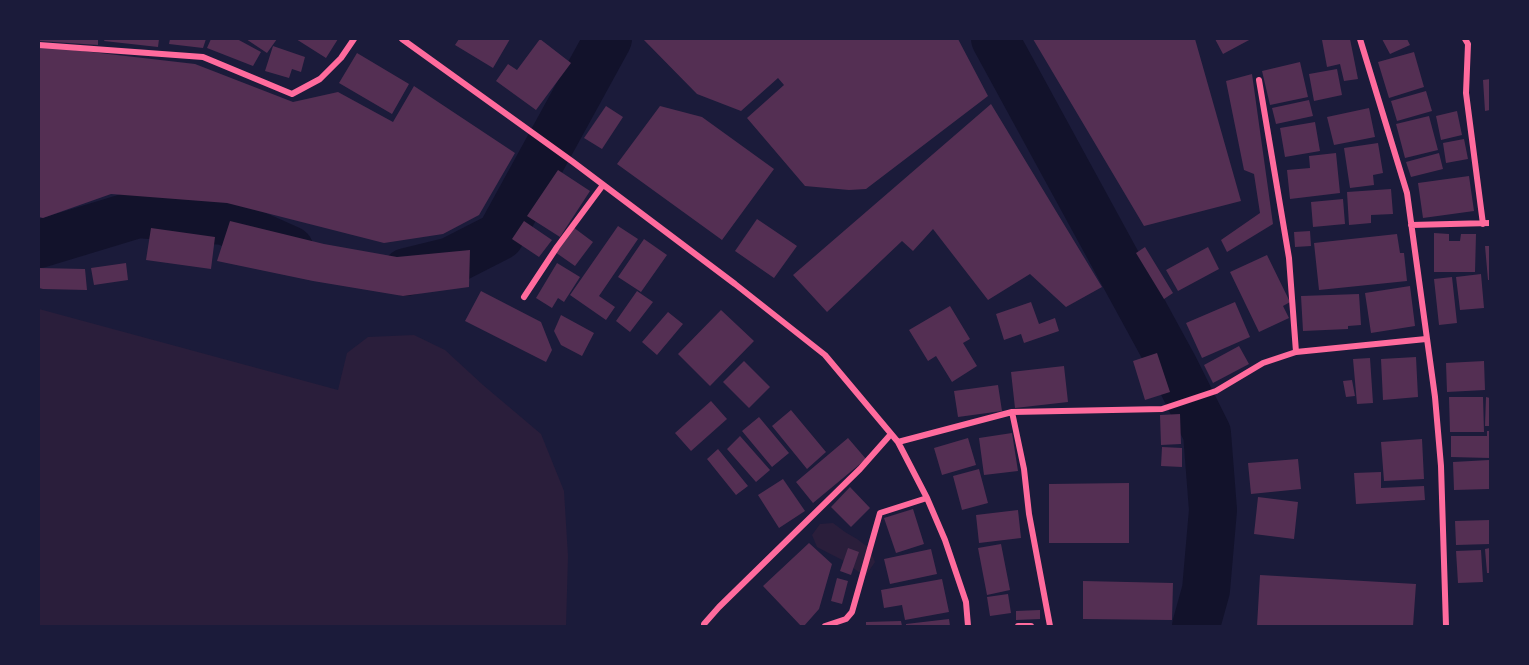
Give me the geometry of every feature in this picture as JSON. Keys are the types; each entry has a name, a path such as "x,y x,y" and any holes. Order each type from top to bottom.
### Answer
{"street":[{"path":"39,45 203,57 292,94 320,79 341,58 354,39"},
{"path":"402,39 573,162 825,355 898,442 927,498 945,540 966,602 968,626"},
{"path":"1360,39 1407,193 1435,397 1441,466 1446,626"},
{"path":"1411,225 1487,223 1466,93 1468,44 1464,39"},
{"path":"1259,80 1289,258 1296,352"},
{"path":"524,297 603,185"},
{"path":"898,442 1012,412 1161,409 1216,391 1263,363 1296,352 1426,339"},
{"path":"1012,412 1024,469 1029,514 1050,626"},
{"path":"704,626 719,607 860,469 891,434"},
{"path":"825,626 846,619 852,612 880,513 927,498"},
{"path":"1018,626 1031,626"}],"shaded area":[{"path":"39,309 338,390 347,353 368,337 414,335 445,350 541,434 564,491 568,556 566,626 39,626"},
{"path":"833,523 869,548 875,562 866,575 817,547 812,535 820,524"}],"building":[{"path":"39,39 98,39 98,45 39,41"},
{"path":"105,39 159,39 158,47 104,41"},
{"path":"170,39 206,39 203,48 169,44"},
{"path":"211,39 237,39 261,52 253,66 207,48"},
{"path":"246,39 277,39 267,53"},
{"path":"296,39 338,39 326,58"},
{"path":"459,39 510,39 493,68 455,45"},
{"path":"540,39 571,63 536,110 496,81 508,64 517,70"},
{"path":"643,39 958,39 988,96 866,189 849,190 805,186 747,118 784,85 778,78 741,111 697,94"},
{"path":"1033,39 1195,39 1241,201 1144,226"},
{"path":"1215,39 1251,39 1223,54"},
{"path":"1350,39 1358,79 1344,81 1340,64 1327,67 1322,40"},
{"path":"1382,39 1407,39 1410,45 1390,54"},
{"path":"39,46 195,64 293,102 338,92 393,122 414,86 515,153 479,215 443,234 384,243 227,203 111,194 43,218 39,217"},
{"path":"273,46 305,57 301,72 292,69 289,78 265,71"},
{"path":"1414,52 1424,87 1389,98 1378,62"},
{"path":"357,53 409,84 392,114 339,83"},
{"path":"1300,62 1308,97 1270,105 1262,71"},
{"path":"1337,69 1342,95 1314,101 1309,74"},
{"path":"1252,74 1273,224 1227,252 1221,240 1260,213 1254,174 1244,170 1226,81"},
{"path":"1490,79 1490,110 1485,111 1483,80"},
{"path":"1426,91 1432,111 1397,121 1391,101"},
{"path":"1309,100 1313,116 1276,124 1272,108"},
{"path":"991,104 1102,287 1066,307 1030,274 988,300 933,229 913,251 902,241 827,312 793,275"},
{"path":"606,106 623,117 602,149 584,138"},
{"path":"660,106 702,117 774,169 722,240 617,164"},
{"path":"1369,108 1375,137 1334,145 1327,117"},
{"path":"1457,111 1462,135 1441,140 1436,116"},
{"path":"1429,116 1438,150 1405,158 1396,124"},
{"path":"1315,122 1320,151 1285,157 1280,128"},
{"path":"1464,139 1468,159 1446,163 1443,143"},
{"path":"1378,143 1383,173 1373,175 1374,185 1350,188 1344,148"},
{"path":"1336,153 1340,193 1290,199 1287,170 1310,168 1309,156"},
{"path":"1439,153 1443,169 1411,177 1406,162"},
{"path":"558,170 590,191 560,237 527,216"},
{"path":"1469,176 1474,211 1423,218 1418,183"},
{"path":"1391,189 1393,214 1371,215 1371,223 1349,225 1347,192"},
{"path":"1343,199 1345,224 1313,227 1311,202"},
{"path":"757,219 797,246 774,278 735,251"},
{"path":"230,221 324,244 397,257 470,250 469,287 403,296 313,281 217,261"},
{"path":"524,221 552,240 539,257 512,239"},
{"path":"618,226 638,239 599,296 615,307 606,320 570,295"},
{"path":"573,227 593,242 575,266 555,252"},
{"path":"151,228 215,237 211,269 146,260"},
{"path":"1310,231 1311,246 1295,247 1294,232"},
{"path":"1434,233 1449,234 1449,241 1460,241 1461,234 1476,234 1475,272 1434,272"},
{"path":"1397,234 1400,253 1404,253 1407,281 1319,290 1314,243"},
{"path":"644,239 667,255 641,292 618,277"},
{"path":"1485,246 1490,246 1490,280 1488,280"},
{"path":"1145,247 1173,293 1164,299 1136,253"},
{"path":"1208,247 1219,269 1178,291 1166,270"},
{"path":"1267,255 1290,302 1283,306 1289,318 1259,332 1230,272"},
{"path":"126,263 128,280 94,285 91,268"},
{"path":"557,263 580,277 564,302 558,298 552,308 536,298"},
{"path":"39,268 85,269 87,290 39,288"},
{"path":"1481,274 1484,308 1460,310 1456,277"},
{"path":"1452,277 1457,323 1439,325 1434,279"},
{"path":"1410,286 1415,326 1371,333 1365,293"},
{"path":"481,291 541,322 552,350 546,362 465,321"},
{"path":"637,291 653,302 630,332 616,321"},
{"path":"1359,294 1361,325 1348,326 1348,329 1303,331 1301,296"},
{"path":"1031,302 1039,324 1055,318 1059,331 1024,343 1021,334 1004,340 996,314"},
{"path":"1235,302 1250,337 1202,358 1186,323"},
{"path":"950,306 970,339 963,343 977,366 952,382 936,356 928,361 909,330"},
{"path":"721,310 754,341 710,386 678,354"},
{"path":"668,312 683,324 657,355 642,342"},
{"path":"561,315 594,333 582,356 561,345 554,331"},
{"path":"1239,346 1249,364 1213,383 1204,365"},
{"path":"1157,353 1170,392 1145,400 1133,361"},
{"path":"1416,357 1418,397 1383,400 1381,359"},
{"path":"1370,358 1373,403 1357,404 1353,359"},
{"path":"744,361 770,387 749,408 723,382"},
{"path":"1484,361 1485,390 1447,392 1446,363"},
{"path":"1064,366 1068,402 1015,408 1011,372"},
{"path":"1352,380 1355,396 1346,397 1343,381"},
{"path":"998,385 1002,411 958,417 954,391"},
{"path":"1449,397 1483,397 1484,432 1450,432"},
{"path":"1486,397 1490,398 1490,426 1485,426"},
{"path":"711,401 727,419 691,451 675,433"},
{"path":"791,410 826,452 807,469 772,426"},
{"path":"1180,414 1181,444 1161,445 1160,415"},
{"path":"759,417 789,453 772,467 742,431"},
{"path":"1487,431 1490,431 1490,458 1451,457 1451,436 1487,436"},
{"path":"1012,433 1018,471 984,475 979,438"},
{"path":"740,436 770,470 756,482 727,449"},
{"path":"848,438 866,459 813,503 796,482"},
{"path":"968,438 976,465 942,475 934,448"},
{"path":"1422,439 1424,479 1384,481 1381,442"},
{"path":"1162,447 1182,448 1182,467 1161,466"},
{"path":"718,449 748,486 736,495 707,459"},
{"path":"1298,459 1301,489 1251,494 1248,463"},
{"path":"1489,460 1489,489 1454,490 1453,462"},
{"path":"979,469 988,503 962,510 953,476"},
{"path":"1381,472 1381,488 1424,486 1425,500 1356,504 1354,473"},
{"path":"783,479 805,511 779,528 758,495"},
{"path":"1129,483 1129,543 1049,543 1049,484"},
{"path":"850,487 870,508 851,527 831,507"},
{"path":"1258,497 1298,502 1294,539 1254,534"},
{"path":"913,509 924,544 896,553 884,518"},
{"path":"1018,510 1021,538 979,543 976,515"},
{"path":"1490,520 1490,544 1456,545 1455,521"},
{"path":"809,543 832,564 819,609 804,626 801,626 763,586"},
{"path":"1001,544 1010,590 987,595 978,548"},
{"path":"848,548 859,552 851,575 840,571"},
{"path":"1490,548 1490,573 1487,573 1485,549"},
{"path":"931,549 937,574 890,584 884,559"},
{"path":"1481,550 1483,582 1458,583 1456,551"},
{"path":"1260,575 1416,584 1413,626 1257,626"},
{"path":"837,578 848,581 842,604 831,601"},
{"path":"942,579 949,612 905,620 902,605 884,608 881,590"},
{"path":"1083,581 1173,583 1172,620 1083,619"},
{"path":"1008,594 1011,613 990,616 987,597"},
{"path":"1040,610 1040,619 1016,620 1016,611"},
{"path":"949,619 950,626 906,626 906,624"},
{"path":"901,621 902,626 866,626 866,622"}],"waterway":[{"path":"406,272 451,261 500,236 608,39"},
{"path":"995,39 1174,367 1207,433 1213,510 1206,590 1196,626"},
{"path":"39,244 138,214 225,221 290,250"}]}
